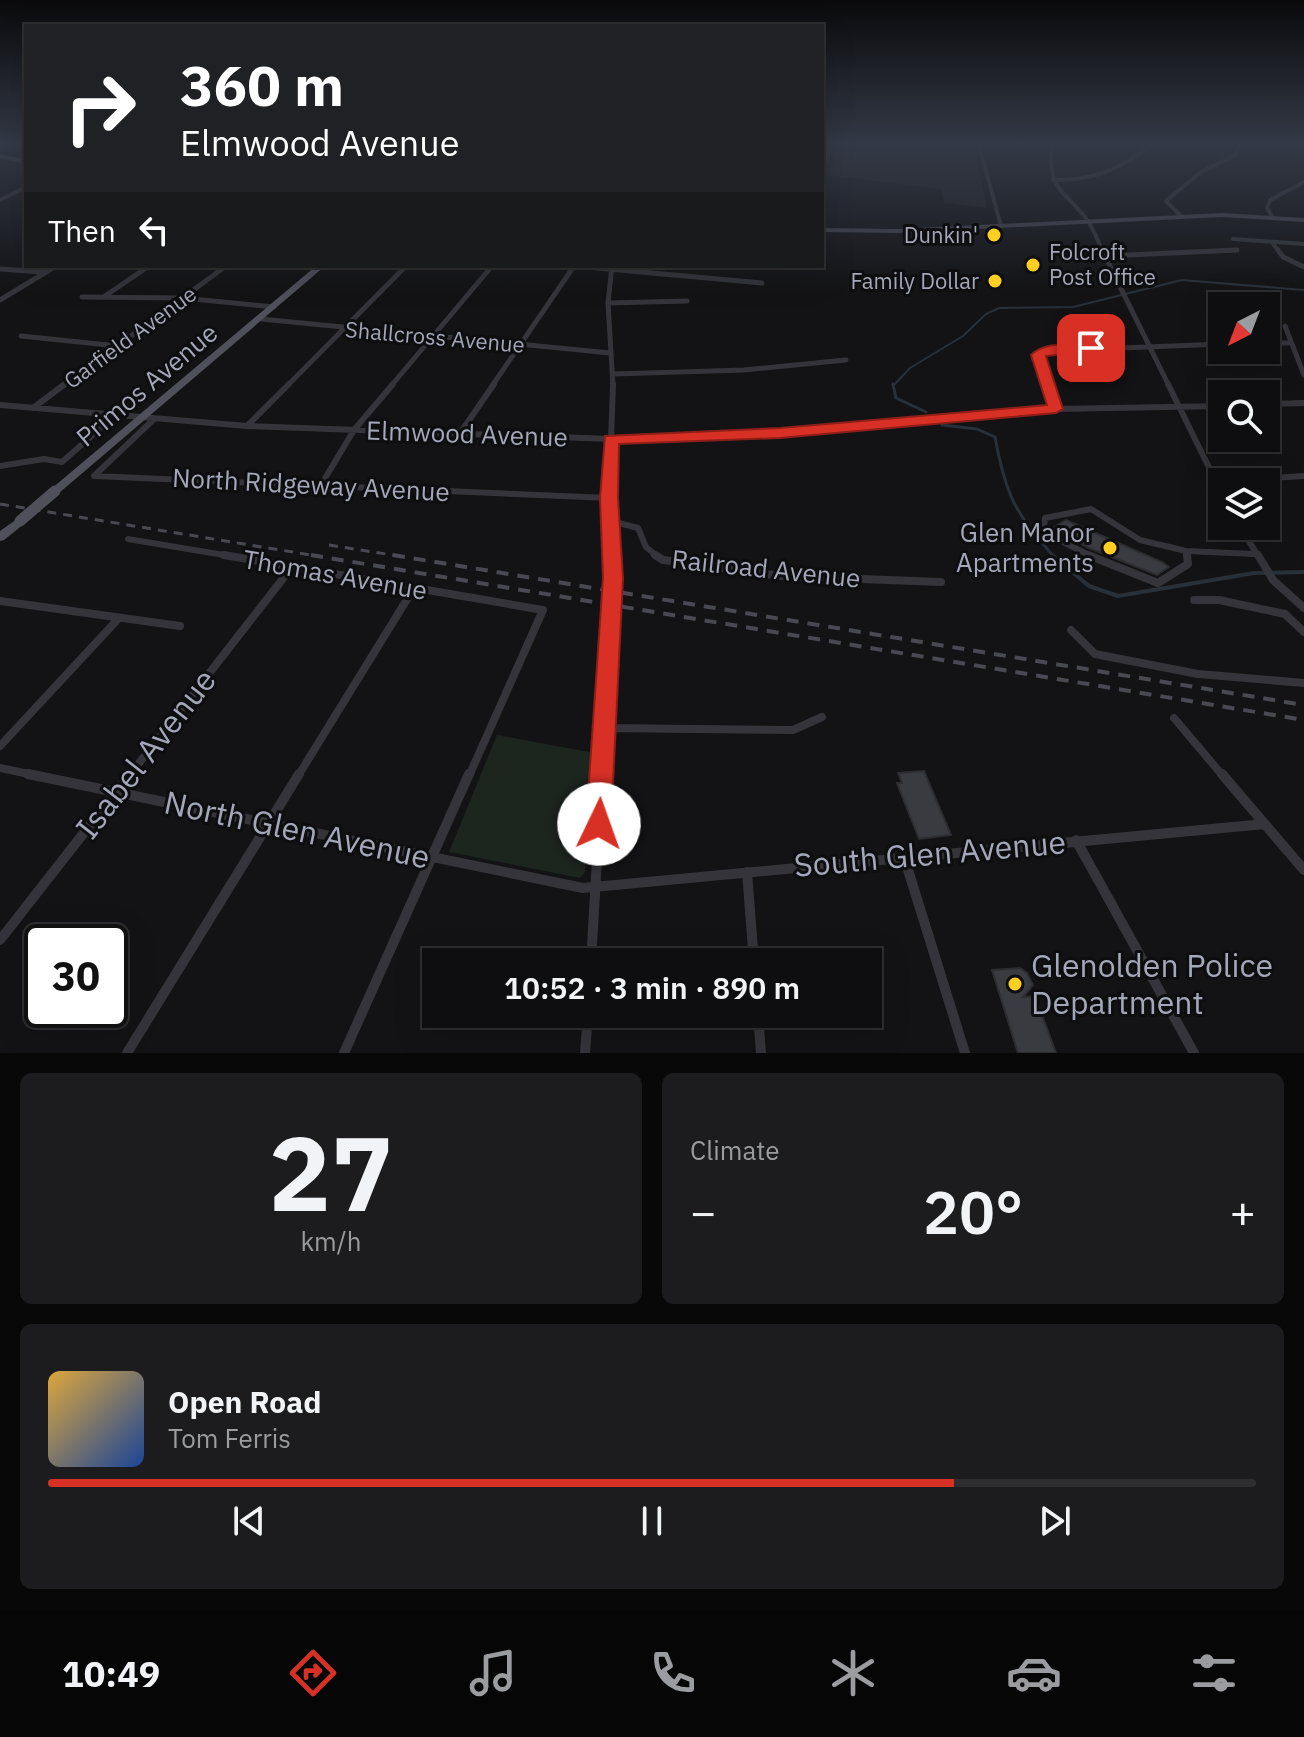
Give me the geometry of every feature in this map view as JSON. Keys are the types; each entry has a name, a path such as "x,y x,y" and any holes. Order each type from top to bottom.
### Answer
{"main road":[{"name":"Primos Avenue","path":"0,537 147,419 319,268"}],"street":[{"path":"992,194 1001,226"},
{"path":"1059,194 1088,222 1209,468"},
{"path":"1174,194 1166,201 1167,205 1181,216"},
{"path":"1273,218 1267,207 1270,200 1281,194"},
{"path":"824,230 869,232 1181,216 1304,220"},
{"path":"1233,239 1304,244"},
{"path":"1272,242 1283,257 1304,267"},
{"path":"1106,256 1237,250"},
{"path":"0,300 53,268"},
{"path":"104,297 146,268"},
{"name":"Garfield Avenue","path":"33,408 223,268"},
{"path":"247,426 404,268"},
{"path":"321,485 354,430 490,268"},
{"path":"461,432 573,268"},
{"path":"592,948 613,578 609,498 613,374 608,303 611,268"},
{"path":"620,268 762,283"},
{"path":"0,269 46,273"},
{"path":"82,297 183,298 274,307"},
{"path":"608,303 687,301"},
{"name":"Shallcross Avenue","path":"261,319 610,353"},
{"path":"1285,326 1304,375"},
{"path":"21,336 118,346"},
{"path":"1280,343 1291,343"},
{"path":"1056,409 1038,355 1062,349 1208,344"},
{"path":"1296,353 1304,354"},
{"path":"613,374 776,368 846,360"},
{"path":"1280,404 1304,403"},
{"name":"Elmwood Avenue","path":"0,405 247,426 611,439 780,433 1056,409 1208,406"},
{"path":"0,466 44,459 62,462 113,417"},
{"name":"North Ridgeway Avenue","path":"147,419 94,476 609,498"},
{"path":"1280,477 1304,476"},
{"path":"1186,551 1188,564 1158,583 1141,579 1047,533 1045,518 1091,509 1108,524 1138,541 1168,551 1186,551 1256,558"},
{"name":"Railroad Avenue","path":"611,521 638,528 647,552 663,560 781,576 941,582"},
{"name":"Thomas Avenue","path":"128,539 543,610 431,858"},
{"path":"1246,540 1256,558 1304,608"},
{"name":"Isabel Avenue","path":"0,940 292,567"},
{"path":"127,1053 414,588"},
{"path":"1194,600 1219,600 1285,614 1304,632"},
{"path":"0,601 180,626"},
{"path":"0,746 119,618"},
{"path":"1071,630 1095,654 1198,674 1304,683"},
{"path":"604,728 793,730 822,717"},
{"path":"1174,718 1304,870"},
{"name":"North Glen Avenue","path":"0,768 573,887 595,887"},
{"name":"South Glen Avenue","path":"595,887 1265,824"},
{"path":"1076,840 1194,1053"},
{"path":"904,857 965,1053"},
{"path":"344,1053 431,858"},
{"path":"747,872 753,948"},
{"path":"585,1053 587,1028"},
{"path":"759,1028 761,1053"}],"shaded area":[{"path":"942,194 984,194 987,208 944,203"},
{"path":"497,735 595,753 585,872 580,878 449,852"}],"building":[{"name":"Glen Manor Apartments","path":"1066,520 1169,567 1157,575 1089,548 1053,528"},
{"path":"924,771 951,835 919,839 897,783 902,783 898,773"},
{"path":"1020,968 1027,973 1033,985 1023,997 1035,996 1056,1053 1018,1053 992,970"}],"waterway":[{"path":"893,386 910,368 963,336 986,314 999,308 1073,307 1182,280 1304,290"},
{"path":"893,386 896,398 926,412"},
{"path":"942,425 977,429 995,437 1003,475 1014,503 1053,556"},
{"path":"1053,556 1089,586 1118,596 1254,573 1304,572"}],"railway":[{"path":"0,504 323,557"},
{"path":"329,545 405,557"},
{"path":"311,555 1304,720"},
{"path":"393,555 1304,705"}],"place":[{"name":"Dunkin'","path":"994,235"},
{"name":"Folcroft Post Office","path":"1033,265"},
{"name":"Family Dollar","path":"995,281"},
{"name":"Glen Manor Apartments","path":"1110,548"},
{"name":"Glenolden Police Department","path":"1015,984"}],"route":[{"path":"599,824 613,578 609,498 611,439 780,433 1056,409 1038,355 1045,351 1091,348"}]}
